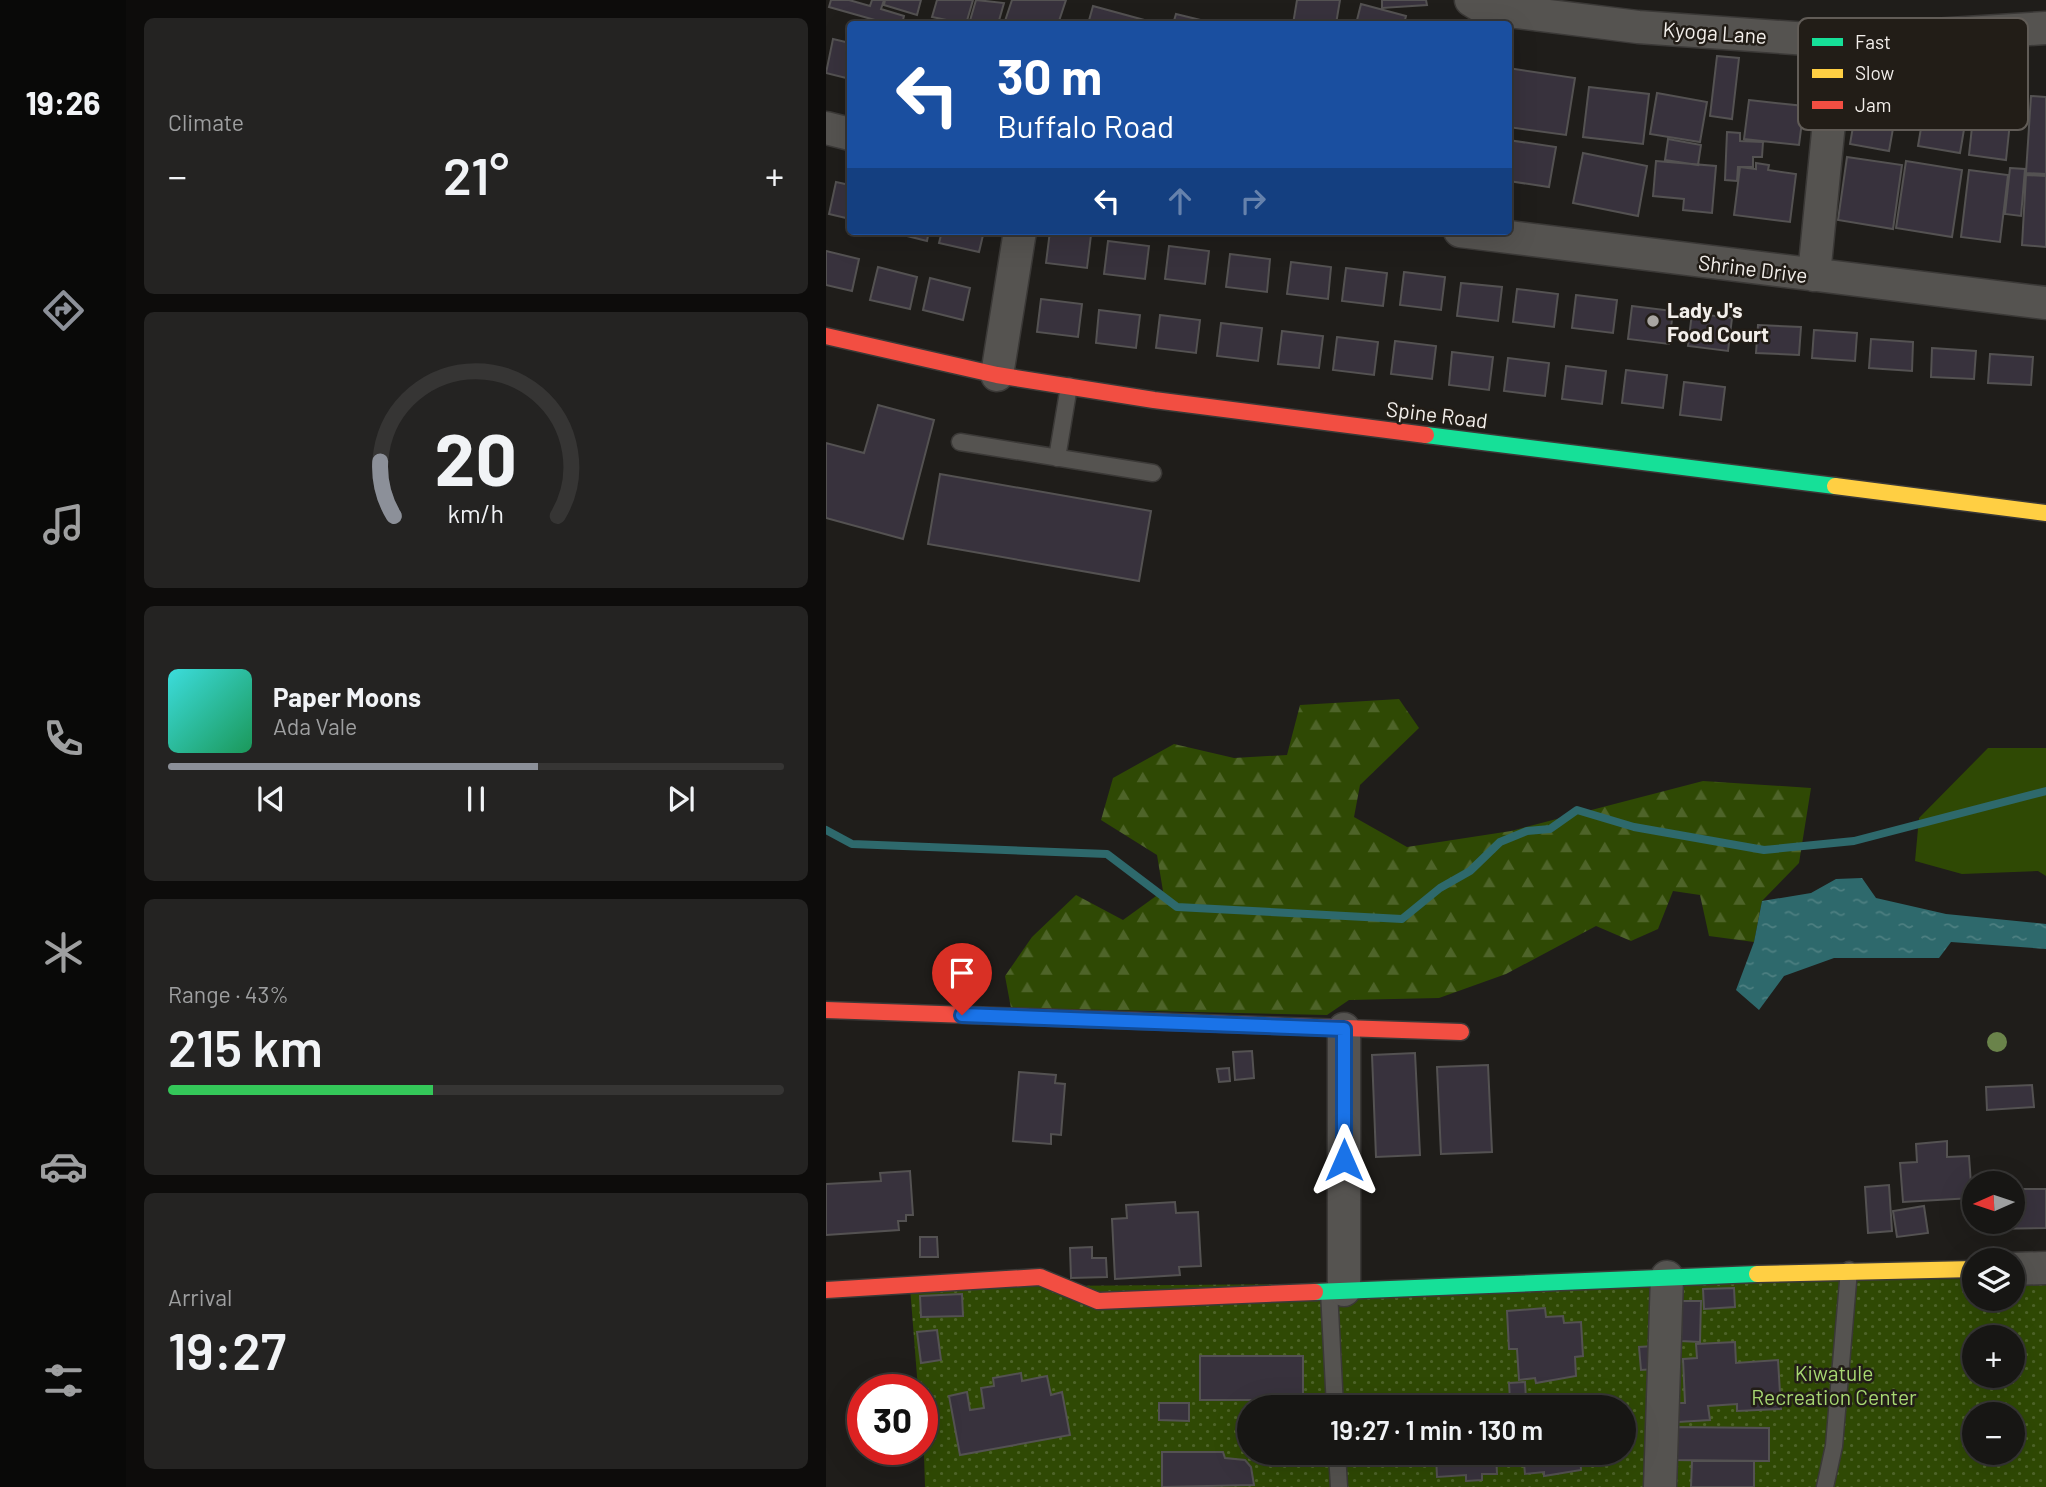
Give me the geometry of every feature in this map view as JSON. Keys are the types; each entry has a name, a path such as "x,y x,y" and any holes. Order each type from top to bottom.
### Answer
{"street":[{"name":"Kyoga Lane","path":"1471,0 1484,8 1625,26 1798,38"},
{"name":"Kyoga Lane","path":"2028,29 2046,28"},
{"path":"826,128 847,133"},
{"path":"1814,275 1828,130"},
{"path":"997,375 1019,235"},
{"name":"Shrine Drive","path":"1492,235 2046,303"},
{"name":"Spine Road","path":"826,336 997,375 1167,402 2046,513"},
{"path":"826,1010 1461,1032"},
{"path":"1336,1291 1344,1029"},
{"path":"2025,1269 2046,1268"},
{"path":"826,1290 1040,1277 1098,1301 1850,1269 1962,1269"},
{"path":"1660,1487 1667,1277"}],"lane":[{"path":"1057,458 1069,386"},
{"path":"960,442 1153,473"},
{"path":"1825,1487 1834,1446 1850,1269"},
{"path":"1335,1395 1336,1291"},
{"path":"1338,1465 1339,1487"}],"green space":[{"path":"1399,699 1419,728 1360,785 1354,817 1407,847 1511,831 1703,781 1811,788 1799,863 1762,901 1754,942 1709,936 1700,895 1673,891 1658,929 1631,941 1596,926 1506,974 1439,998 1349,1000 1327,1015 1011,1008 1005,976 1032,937 1076,895 1123,920 1163,891 1157,855 1101,820 1113,778 1174,744 1234,758 1287,755 1300,705"},
{"path":"1988,748 2046,748 2046,876 2038,871 1962,874 1915,861 1919,818"},
{"name":"Kiwatule Recreation Center","path":"2046,1278 2046,1487 925,1487 924,1465 938,1465 938,1374 917,1374 910,1287 1962,1279 1962,1311 2025,1311 2025,1279"}],"water":[{"path":"1862,878 1876,898 1946,914 2046,924 2046,949 1951,942 1939,958 1834,958 1784,976 1759,1010 1736,990 1754,942 1762,901 1811,893 1836,879"}],"building":[{"path":"831,0 849,0 870,6 872,0 884,0 881,9 904,16 903,21 878,21 829,7"},
{"path":"885,0 921,0 917,15 884,5"},
{"path":"937,0 973,0 967,21 932,17"},
{"path":"976,0 1004,3 999,21 970,21"},
{"path":"1012,0 1066,0 1059,21 1005,21"},
{"path":"1297,0 1340,0 1336,21 1294,21"},
{"path":"1382,0 1426,0 1427,5 1382,8"},
{"path":"1361,4 1406,16 1405,21 1357,21"},
{"path":"1093,6 1148,21 1089,21"},
{"path":"1176,14 1205,21 1174,21"},
{"path":"833,39 847,42 847,78 826,73"},
{"path":"1717,56 1739,58 1732,119 1710,116"},
{"path":"1512,69 1575,78 1566,135 1512,128"},
{"path":"1589,87 1649,94 1643,144 1583,137"},
{"path":"1657,93 1707,102 1700,142 1650,134"},
{"path":"2031,96 2046,97 2046,174 2026,173"},
{"path":"1749,100 1798,105 1798,130 1801,130 1799,145 1744,139"},
{"path":"1852,130 1893,130 1889,151 1850,144"},
{"path":"1921,130 1964,130 1960,153 1918,146"},
{"path":"1972,130 2009,130 2006,160 1969,155"},
{"path":"1727,132 1740,133 1740,141 1763,142 1762,157 1753,157 1753,167 1738,167 1737,181 1725,180"},
{"path":"1668,139 1701,145 1698,165 1665,160"},
{"path":"1512,141 1556,147 1549,187 1512,182"},
{"path":"1583,153 1647,166 1638,216 1573,203"},
{"path":"1847,157 1902,165 1893,229 1838,220"},
{"path":"1656,161 1716,166 1712,213 1683,210 1684,199 1653,196"},
{"path":"1906,161 1962,170 1952,237 1896,228"},
{"path":"1756,163 1769,165 1768,170 1796,174 1790,222 1734,215 1740,167 1756,169"},
{"path":"2010,168 2025,169 2021,216 2005,214"},
{"path":"1969,170 2008,175 2000,242 1961,237"},
{"path":"2026,175 2046,176 2046,247 2022,245"},
{"path":"836,182 847,184 847,218 829,214"},
{"path":"903,235 928,235 927,241"},
{"path":"941,235 983,235 979,252 939,243"},
{"path":"1050,235 1091,235 1087,268 1046,263"},
{"path":"1108,241 1149,246 1145,279 1104,274"},
{"path":"1169,246 1209,251 1205,284 1165,279"},
{"path":"826,251 859,259 852,291 826,285"},
{"path":"1230,254 1270,259 1267,292 1226,287"},
{"path":"1291,262 1331,267 1328,299 1287,294"},
{"path":"878,267 917,277 910,309 870,300"},
{"path":"1346,268 1387,273 1383,306 1342,301"},
{"path":"1404,272 1445,277 1441,310 1400,305"},
{"path":"930,278 970,288 963,320 923,310"},
{"path":"1461,283 1502,287 1498,321 1457,316"},
{"path":"1517,289 1558,294 1554,327 1513,322"},
{"path":"1576,295 1617,300 1613,333 1572,328"},
{"path":"1041,299 1082,304 1078,337 1037,332"},
{"path":"1632,306 1673,311 1669,344 1628,339"},
{"path":"1099,310 1140,315 1136,348 1096,343"},
{"path":"1692,313 1732,318 1728,351 1688,346"},
{"path":"1160,315 1200,320 1196,353 1156,348"},
{"path":"1221,323 1262,328 1258,361 1217,356"},
{"path":"1758,325 1801,327 1799,355 1756,353"},
{"path":"1814,330 1857,333 1855,361 1812,358"},
{"path":"1282,331 1323,336 1319,368 1278,364"},
{"path":"1337,337 1378,342 1374,375 1333,370"},
{"path":"1871,339 1913,342 1912,371 1869,368"},
{"path":"1395,341 1436,346 1432,379 1391,374"},
{"path":"1932,348 1976,351 1974,379 1931,377"},
{"path":"1452,352 1493,357 1489,390 1449,385"},
{"path":"1990,354 2033,357 2031,385 1988,383"},
{"path":"1508,358 1549,363 1545,396 1504,391"},
{"path":"1566,366 1606,371 1602,404 1562,399"},
{"path":"1626,370 1667,375 1663,408 1622,403"},
{"path":"1684,382 1725,387 1721,420 1680,415"},
{"path":"878,405 934,420 903,539 826,518 826,443 864,453"},
{"path":"940,474 1151,511 1139,581 928,544"},
{"path":"1252,1051 1254,1078 1235,1080 1233,1052"},
{"path":"1415,1053 1420,1155 1376,1157 1372,1055"},
{"path":"1488,1065 1492,1152 1441,1154 1437,1067"},
{"path":"1229,1068 1230,1081 1219,1082 1217,1069"},
{"path":"1019,1072 1056,1075 1055,1083 1065,1084 1061,1135 1051,1134 1051,1144 1013,1141"},
{"path":"2032,1085 2034,1107 1987,1110 1986,1087"},
{"path":"1947,1141 1947,1157 1969,1156 1970,1171 1962,1171 1962,1199 1903,1202 1900,1163 1917,1162 1916,1144"},
{"path":"910,1171 913,1215 906,1215 906,1221 898,1221 899,1230 826,1235 826,1184 881,1181 880,1173"},
{"path":"1889,1185 1892,1231 1868,1233 1865,1187"},
{"path":"2025,1189 2046,1189 2046,1228 2025,1228"},
{"path":"1175,1202 1176,1213 1198,1212 1201,1266 1179,1267 1180,1275 1115,1279 1112,1219 1127,1218 1126,1205"},
{"path":"1924,1206 1928,1233 1897,1237 1893,1211"},
{"path":"920,1237 937,1237 938,1257 920,1257"},
{"path":"1092,1247 1092,1258 1106,1258 1107,1277 1071,1278 1070,1248"},
{"path":"1734,1288 1735,1307 1704,1309 1703,1289"},
{"path":"962,1294 963,1316 921,1317 920,1296"},
{"path":"1682,1301 1701,1301 1700,1342 1681,1341"},
{"path":"1545,1308 1546,1317 1563,1316 1564,1323 1581,1322 1583,1356 1575,1357 1576,1376 1536,1383 1535,1378 1519,1380 1517,1349 1509,1349 1507,1311"},
{"path":"937,1330 941,1360 921,1363 917,1332"},
{"path":"1735,1342 1736,1363 1778,1360 1781,1409 1737,1411 1737,1404 1708,1406 1710,1420 1678,1422 1677,1403 1685,1403 1683,1359 1697,1358 1696,1344"},
{"path":"1654,1346 1655,1369 1641,1370 1639,1347"},
{"path":"1200,1356 1303,1356 1303,1395 1237,1395 1237,1400 1200,1400"},
{"path":"1021,1373 1022,1381 1047,1376 1051,1395 1062,1392 1070,1435 960,1455 949,1396 967,1392 970,1410 984,1408 981,1388 994,1386 993,1378"},
{"path":"1525,1382 1526,1395 1510,1395 1509,1383"},
{"path":"1159,1403 1189,1403 1189,1421 1159,1420"},
{"path":"1672,1427 1769,1428 1769,1461 1671,1460"},
{"path":"1162,1452 1223,1452 1225,1458 1237,1459 1237,1465 1249,1465 1254,1485 1162,1487"},
{"path":"1692,1461 1754,1461 1754,1487 1691,1487"},
{"path":"1436,1465 1497,1465 1497,1474 1482,1474 1482,1480 1466,1481 1466,1475 1437,1477"},
{"path":"1524,1465 1581,1465 1581,1470 1544,1476 1544,1472 1525,1474"}],"waterway":[{"path":"826,830 852,844 1107,854 1177,907 1402,919 1440,888 1470,871 1500,842 1527,831 1550,829 1577,810 1634,827 1764,850 1854,841 2046,791"}],"traffic: fast":[{"path":"1426,435 1835,486"},
{"path":"1315,1292 1757,1274"}],"traffic: slow":[{"path":"1835,486 2046,513"},
{"path":"1757,1274 1962,1269"}],"traffic: jam":[{"path":"826,336 997,375 1154,400 1426,435"},
{"path":"826,1010 1461,1032"},
{"path":"826,1290 1040,1277 1098,1301 1315,1292"}],"place":[{"name":"Lady J's Food Court","path":"1653,321"}],"route":[{"path":"962,1015 1344,1029 1344,1160"}]}
